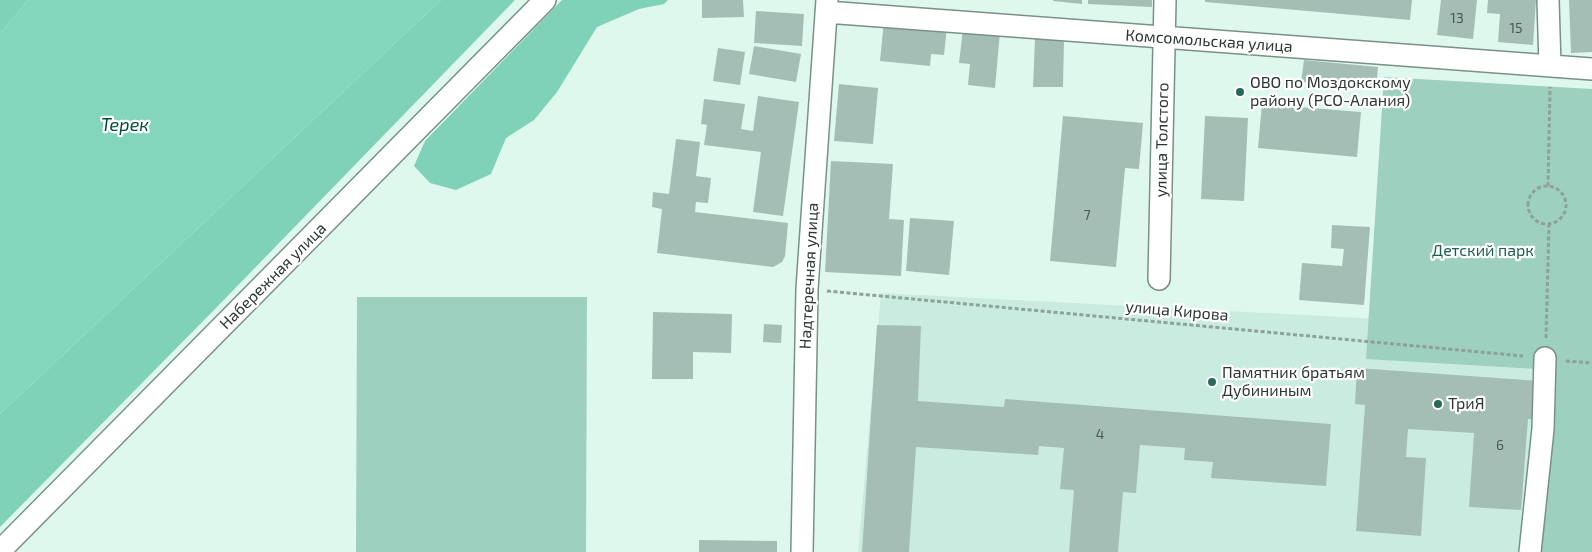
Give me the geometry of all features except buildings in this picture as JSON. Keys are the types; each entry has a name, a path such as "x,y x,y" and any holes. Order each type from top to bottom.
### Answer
{"street":[{"name":"Набережная улица","path":"0,551 546,0"},
{"name":"улица Толстого","path":"1159,279 1166,0"},
{"path":"1548,0 1550,66"},
{"name":"Комсомольская улица","path":"827,6 1165,37 1592,69"},
{"name":"Надтеречная улица","path":"802,552 807,289 827,6"},
{"path":"1530,552 1543,430 1545,358"}],"path":[{"path":"1548,186 1550,66"},
{"path":"1548,186 1559,191 1565,201 1566,208 1560,218 1549,224 1537,221 1532,217 1528,206 1531,194 1548,186"},
{"path":"1545,358 1549,224"},
{"name":"улица Кирова","path":"807,289 1545,358"}],"shaded area":[{"path":"0,0 28,0 0,34"},
{"path":"441,0 515,0 0,527 0,414"},
{"path":"562,0 668,0 664,4 639,9 597,27 557,92 534,120 506,138 491,174 456,190 430,183 414,166 425,141"},
{"path":"881,293 1592,330 1592,552 858,552"}],"green space":[{"name":"Детский парк","path":"1384,77 1592,89 1592,552 1533,552 1554,370 1366,359"},
{"path":"357,297 587,297 586,552 356,552"}],"water":[{"name":"Терек","path":"28,0 441,0 0,414 0,34"}],"place":[{"name":"ОВО по Моздокскому району (РСО-Алания)","path":"1240,92"},
{"name":"Памятник братьям Дубининым","path":"1212,382"},
{"name":"ТриЯ","path":"1438,404"}]}
